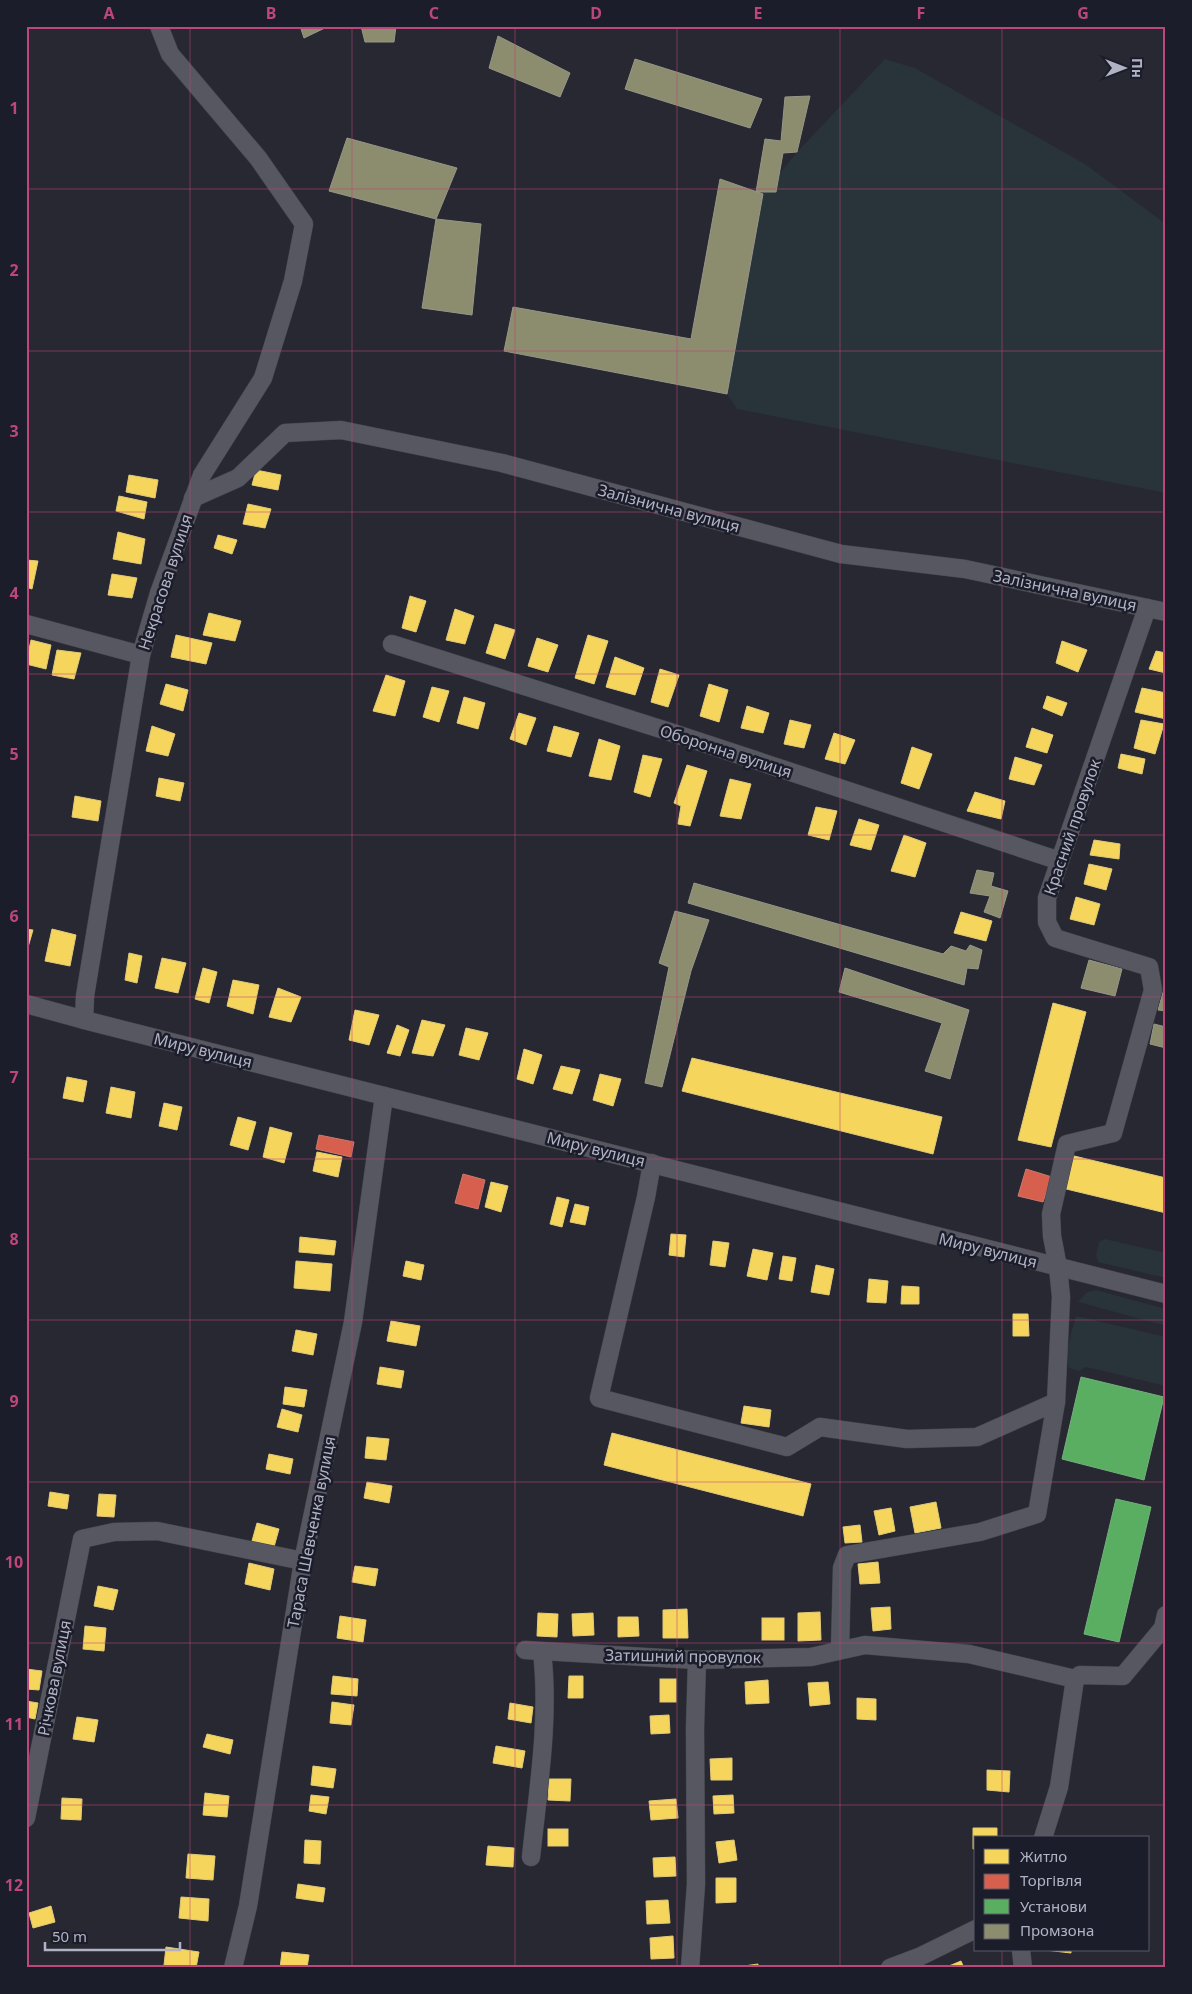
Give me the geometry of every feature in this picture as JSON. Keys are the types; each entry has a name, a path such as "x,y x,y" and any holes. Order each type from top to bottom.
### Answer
{"street":[{"name":"Некрасова вулиця","path":"84,1020 86,987 141,655 158,594 202,475 263,378 293,281 304,224 258,158 170,54 159,26"},
{"name":"Залізнична вулиця","path":"193,498 238,478 285,433 341,430 502,463 841,554 965,569 1166,612"},
{"name":"Красний провулок","path":"1058,1267 1052,1236 1051,1214 1067,1144 1113,1133 1153,990 1149,967 1055,938 1047,922 1047,898 1147,608"},
{"path":"26,624 141,655"},
{"name":"Оборонна вулиця","path":"392,644 667,731 1060,861"},
{"name":"Миру вулиця","path":"26,1004 1166,1294"},
{"name":"Тараса Шевченка вулиця","path":"233,1968 248,1906 303,1560 353,1322 384,1096"},
{"path":"652,1163 599,1398 787,1448 820,1427 907,1439 977,1437 1056,1402"},
{"path":"840,1650 842,1568 847,1555 980,1532 1036,1514 1056,1402 1061,1298 1058,1267"},
{"name":"Річкова вулиця","path":"26,1818 82,1539 114,1532 157,1531 303,1560"},
{"path":"1044,1836 1058,1787 1075,1679 1080,1675 1123,1676 1164,1621"},
{"name":"Затишний провулок","path":"532,1857 540,1776 546,1682 534,1651 697,1660 811,1657 865,1645 969,1654 1075,1679"},
{"path":"690,1968 696,1884 695,1728 697,1660"},
{"path":"890,1968 920,1957 974,1930"},
{"path":"1021,1952 1023,1968"}],"shaded area":[{"path":"885,59 915,68 1085,164 1166,224 1166,493 737,409 727,394 763,194 797,152"},
{"path":"1105,1239 1166,1253 1166,1278 1098,1262 1096,1255 1099,1242"},
{"path":"1096,1290 1166,1309 1166,1326 1078,1302 1087,1292"},
{"path":"1076,1316 1166,1337 1166,1386 1086,1367 1079,1371 1069,1368 1067,1355"}],"building: Житло":[{"path":"256,470 281,475 278,490 252,485"},
{"path":"129,475 158,480 155,498 126,492"},
{"path":"119,496 147,502 144,519 116,511"},
{"path":"248,504 271,509 265,528 243,524"},
{"path":"118,532 145,539 141,564 113,559"},
{"path":"218,535 237,540 232,554 214,548"},
{"path":"26,560 38,561 32,589 26,587"},
{"path":"112,574 137,578 132,598 108,595"},
{"path":"410,596 426,601 416,632 402,628"},
{"path":"455,609 474,616 465,644 446,640"},
{"path":"209,613 241,621 235,641 203,635"},
{"path":"495,624 515,630 505,659 486,653"},
{"path":"176,635 212,643 206,664 171,657"},
{"path":"588,635 608,641 594,684 575,678"},
{"path":"537,638 558,645 548,672 528,666"},
{"path":"31,640 51,645 46,669 26,664"},
{"path":"1062,641 1087,650 1078,672 1056,663"},
{"path":"57,650 81,653 74,679 52,675"},
{"path":"1156,651 1166,653 1166,673 1149,669"},
{"path":"615,657 644,668 635,695 606,687"},
{"path":"660,669 679,675 668,707 651,702"},
{"path":"386,675 405,681 395,716 373,711"},
{"path":"166,684 188,690 183,711 160,704"},
{"path":"709,684 728,690 719,722 700,716"},
{"path":"432,687 449,691 439,722 423,717"},
{"path":"1142,688 1166,693 1166,719 1135,712"},
{"path":"1047,696 1067,703 1062,716 1043,708"},
{"path":"464,697 485,703 478,729 457,723"},
{"path":"747,706 769,713 763,733 741,728"},
{"path":"519,713 536,718 526,745 510,739"},
{"path":"790,720 811,725 804,748 784,744"},
{"path":"1141,720 1164,724 1155,754 1134,748"},
{"path":"152,726 175,734 168,756 146,751"},
{"path":"554,726 579,733 571,757 547,751"},
{"path":"1032,728 1053,735 1047,753 1026,747"},
{"path":"834,733 855,740 845,764 825,759"},
{"path":"599,739 620,746 611,780 589,776"},
{"path":"912,747 932,754 919,789 901,783"},
{"path":"1121,754 1145,759 1142,774 1118,768"},
{"path":"643,755 662,759 650,797 634,792"},
{"path":"1015,757 1042,765 1034,785 1009,779"},
{"path":"687,765 707,771 690,826 678,824 681,806 674,803"},
{"path":"159,778 184,783 180,801 156,796"},
{"path":"730,779 751,784 741,819 720,816"},
{"path":"975,792 1005,801 1001,819 967,811"},
{"path":"75,796 101,801 98,821 72,817"},
{"path":"816,807 837,811 829,840 808,835"},
{"path":"859,819 879,825 871,850 850,845"},
{"path":"904,835 926,843 915,877 891,871"},
{"path":"1094,840 1120,844 1119,859 1090,855"},
{"path":"1089,864 1112,869 1106,890 1084,884"},
{"path":"1076,897 1100,904 1094,925 1070,919"},
{"path":"961,912 992,921 986,941 954,933"},
{"path":"26,929 33,930 26,954"},
{"path":"52,929 76,935 70,966 45,961"},
{"path":"129,953 142,956 137,983 125,980"},
{"path":"162,958 186,963 178,993 155,988"},
{"path":"203,968 217,972 209,1003 195,999"},
{"path":"233,980 259,985 253,1014 227,1006"},
{"path":"278,988 301,997 291,1022 269,1017"},
{"path":"1053,1003 1086,1012 1051,1147 1018,1140"},
{"path":"355,1010 379,1015 369,1045 349,1040"},
{"path":"422,1020 445,1025 433,1056 412,1053"},
{"path":"397,1025 409,1030 400,1056 387,1053"},
{"path":"466,1028 488,1033 479,1060 459,1055"},
{"path":"524,1049 542,1055 533,1084 517,1079"},
{"path":"692,1058 942,1117 933,1154 682,1091"},
{"path":"561,1066 580,1070 572,1094 553,1089"},
{"path":"600,1074 621,1079 613,1106 593,1100"},
{"path":"67,1077 87,1081 83,1102 63,1098"},
{"path":"111,1087 135,1092 131,1118 106,1113"},
{"path":"164,1103 182,1107 177,1130 159,1126"},
{"path":"238,1117 256,1122 248,1150 230,1145"},
{"path":"270,1127 292,1133 284,1163 263,1157"},
{"path":"317,1152 342,1157 338,1177 313,1171"},
{"path":"1070,1155 1166,1178 1166,1213 1062,1188"},
{"path":"491,1182 508,1186 501,1212 485,1207"},
{"path":"557,1197 569,1200 562,1227 550,1224"},
{"path":"575,1204 589,1207 585,1225 570,1222"},
{"path":"671,1234 686,1235 684,1257 669,1255"},
{"path":"300,1237 336,1241 334,1255 299,1252"},
{"path":"713,1241 729,1243 725,1267 710,1265"},
{"path":"753,1249 773,1253 767,1280 747,1276"},
{"path":"783,1256 796,1258 792,1281 779,1279"},
{"path":"296,1261 332,1264 330,1291 294,1288"},
{"path":"406,1261 424,1265 421,1280 403,1276"},
{"path":"816,1265 834,1269 829,1295 811,1292"},
{"path":"869,1279 888,1281 886,1303 867,1302"},
{"path":"902,1286 919,1287 919,1304 901,1304"},
{"path":"1013,1314 1028,1314 1029,1336 1013,1336"},
{"path":"391,1321 420,1326 416,1346 387,1341"},
{"path":"296,1330 317,1334 313,1355 292,1351"},
{"path":"380,1367 404,1371 401,1388 377,1384"},
{"path":"285,1387 307,1390 304,1407 283,1404"},
{"path":"744,1406 771,1410 769,1427 741,1423"},
{"path":"282,1409 302,1415 298,1432 277,1427"},
{"path":"612,1433 811,1484 803,1516 604,1465"},
{"path":"367,1437 389,1439 386,1460 365,1458"},
{"path":"269,1454 293,1459 290,1474 266,1469"},
{"path":"367,1482 392,1486 389,1503 364,1498"},
{"path":"50,1492 69,1495 67,1509 48,1506"},
{"path":"99,1494 116,1495 114,1517 97,1516"},
{"path":"936,1502 941,1528 915,1533 910,1507"},
{"path":"891,1508 895,1531 879,1535 874,1511"},
{"path":"257,1523 279,1529 274,1547 252,1541"},
{"path":"860,1525 862,1542 845,1543 843,1527"},
{"path":"878,1562 880,1583 860,1584 858,1564"},
{"path":"249,1563 274,1569 270,1590 245,1584"},
{"path":"355,1566 378,1569 375,1586 352,1582"},
{"path":"98,1586 118,1590 113,1610 94,1606"},
{"path":"890,1607 891,1629 873,1631 871,1608"},
{"path":"687,1609 688,1638 663,1638 663,1610"},
{"path":"820,1612 821,1640 798,1641 798,1613"},
{"path":"538,1613 558,1614 557,1637 537,1636"},
{"path":"593,1613 594,1635 573,1636 572,1614"},
{"path":"340,1616 366,1620 363,1642 337,1638"},
{"path":"618,1617 638,1617 639,1636 618,1637"},
{"path":"762,1618 784,1618 784,1640 762,1640"},
{"path":"85,1626 106,1628 104,1651 83,1649"},
{"path":"26,1669 42,1671 39,1690 26,1689"},
{"path":"333,1676 358,1679 357,1696 331,1694"},
{"path":"569,1676 583,1676 583,1698 568,1698"},
{"path":"660,1679 676,1679 676,1702 660,1702"},
{"path":"768,1680 769,1703 746,1704 745,1682"},
{"path":"828,1682 830,1704 810,1706 808,1683"},
{"path":"857,1698 876,1699 876,1720 857,1719"},
{"path":"26,1701 38,1703 35,1719 26,1717"},
{"path":"332,1702 354,1705 351,1725 330,1723"},
{"path":"510,1703 533,1707 531,1723 508,1719"},
{"path":"669,1715 670,1733 651,1734 650,1716"},
{"path":"77,1717 98,1720 94,1742 73,1739"},
{"path":"207,1734 233,1740 230,1754 203,1747"},
{"path":"496,1746 525,1751 522,1768 493,1763"},
{"path":"732,1758 732,1780 711,1780 710,1759"},
{"path":"313,1766 336,1769 333,1788 311,1785"},
{"path":"987,1770 1010,1771 1009,1792 987,1790"},
{"path":"549,1779 571,1779 570,1801 548,1800"},
{"path":"205,1793 229,1796 227,1817 203,1815"},
{"path":"311,1795 329,1797 326,1814 309,1811"},
{"path":"733,1795 734,1813 714,1814 713,1796"},
{"path":"62,1798 82,1799 81,1820 61,1819"},
{"path":"676,1799 678,1818 651,1820 649,1801"},
{"path":"973,1828 997,1828 997,1836 974,1836 973,1849"},
{"path":"548,1829 568,1829 568,1846 548,1846"},
{"path":"305,1840 321,1841 320,1864 304,1863"},
{"path":"734,1840 737,1860 719,1863 716,1842"},
{"path":"488,1846 514,1848 513,1867 486,1865"},
{"path":"188,1854 215,1856 213,1880 186,1878"},
{"path":"675,1857 676,1876 654,1877 653,1858"},
{"path":"716,1878 736,1878 736,1902 716,1903"},
{"path":"298,1884 325,1888 323,1902 296,1898"},
{"path":"181,1897 209,1899 208,1921 179,1918"},
{"path":"668,1900 670,1923 647,1924 646,1901"},
{"path":"51,1906 55,1922 33,1928 29,1913"},
{"path":"673,1936 674,1958 651,1959 650,1938"},
{"path":"166,1947 199,1952 196,1968 164,1965"},
{"path":"282,1952 309,1955 307,1968 280,1968"},
{"path":"961,1961 964,1968 944,1968"},
{"path":"758,1964 758,1968 737,1967"}],"building: Торгівля":[{"path":"319,1135 354,1142 351,1157 316,1149"},
{"path":"1026,1169 1052,1177 1043,1202 1018,1196"},
{"path":"463,1174 485,1180 478,1209 455,1203"}],"building: Установи":[{"path":"1081,1377 1164,1397 1144,1480 1062,1459"},
{"path":"1116,1499 1151,1507 1119,1642 1084,1634"}],"building: Промзона":[{"path":"300,26 329,26 304,38"},
{"path":"361,26 396,26 394,42 365,42"},
{"path":"498,36 570,73 560,97 489,68"},
{"path":"635,59 762,99 750,128 625,89"},
{"path":"810,96 797,152 783,153 776,192 756,192 765,139 781,141 785,97"},
{"path":"347,138 457,168 436,219 329,191"},
{"path":"720,179 763,194 727,394 504,351 513,307 691,339"},
{"path":"436,219 481,224 472,315 422,308"},
{"path":"977,870 994,873 991,886 1008,891 1000,918 984,912 990,896 970,893"},
{"path":"694,883 943,954 951,946 966,951 970,945 982,950 978,969 967,968 964,985 688,903"},
{"path":"675,911 709,920 691,971 662,1087 645,1083 669,967 659,963"},
{"path":"1089,960 1122,969 1115,996 1081,988"},
{"path":"845,968 969,1010 950,1079 925,1071 942,1023 839,992"},
{"path":"1166,982 1166,1011 1158,1010"},
{"path":"1154,1024 1166,1027 1166,1048 1150,1044"}]}
